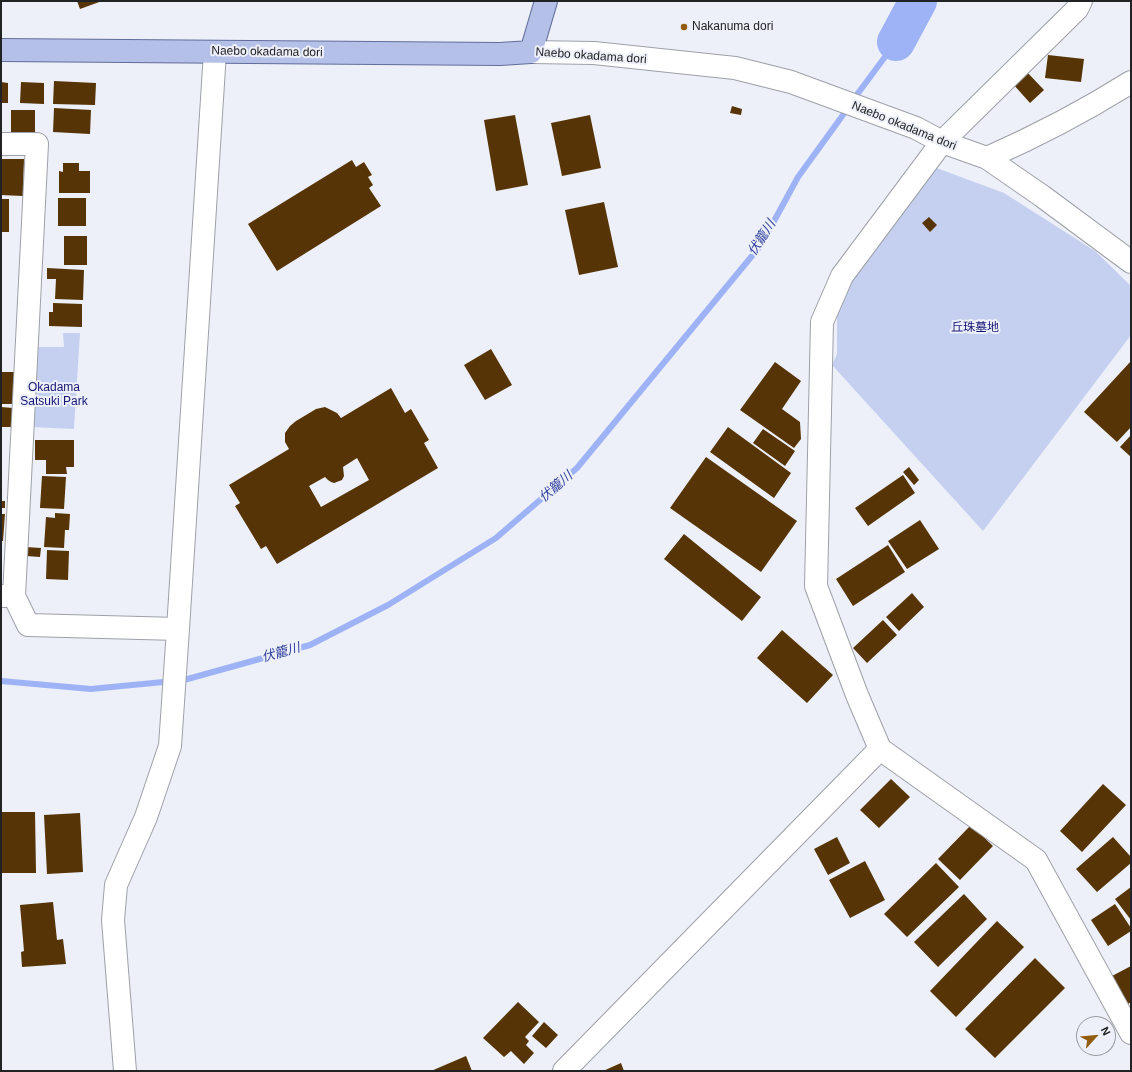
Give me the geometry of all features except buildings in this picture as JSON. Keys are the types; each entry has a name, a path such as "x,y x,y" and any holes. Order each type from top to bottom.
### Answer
{"main road":[{"path":"531,52 546,1"},
{"name":"Naebo okadama dori","path":"1,50 500,54 531,52"}],"street":[{"path":"1081,1 1077,10 942,142 842,276 822,322 816,586 857,695 880,749 1036,860 1131,1033"},
{"path":"125,1071 113,920 116,885 146,816 170,746 215,52"},
{"name":"Naebo okadama dori","path":"531,52 594,53 735,68 791,82 916,128 942,142 987,158 1042,196 1131,262"},
{"path":"987,158 1019,144 1101,101 1131,82"},
{"path":"1,144 37,144 8,596 28,625 178,636"},
{"path":"564,1071 880,749"}],"green space":[{"name":"丘珠墓地","path":"934,167 1004,193 1095,251 1131,286 1131,335 983,531 832,365 837,354 837,315 853,279"},
{"name":"Okadama Satsuki Park","path":"63,333 80,333 74,429 31,427 36,347 64,347"}],"waterway":[{"name":"伏籠川","path":"896,42 918,1"},
{"name":"伏籠川","path":"853,100 896,42"},
{"name":"伏籠川","path":"1,681 91,689 184,680 310,645 388,605 496,538 577,468 761,245 798,177 848,108"}],"place":[{"name":"Nakanuma dori","path":"684,27"}]}
